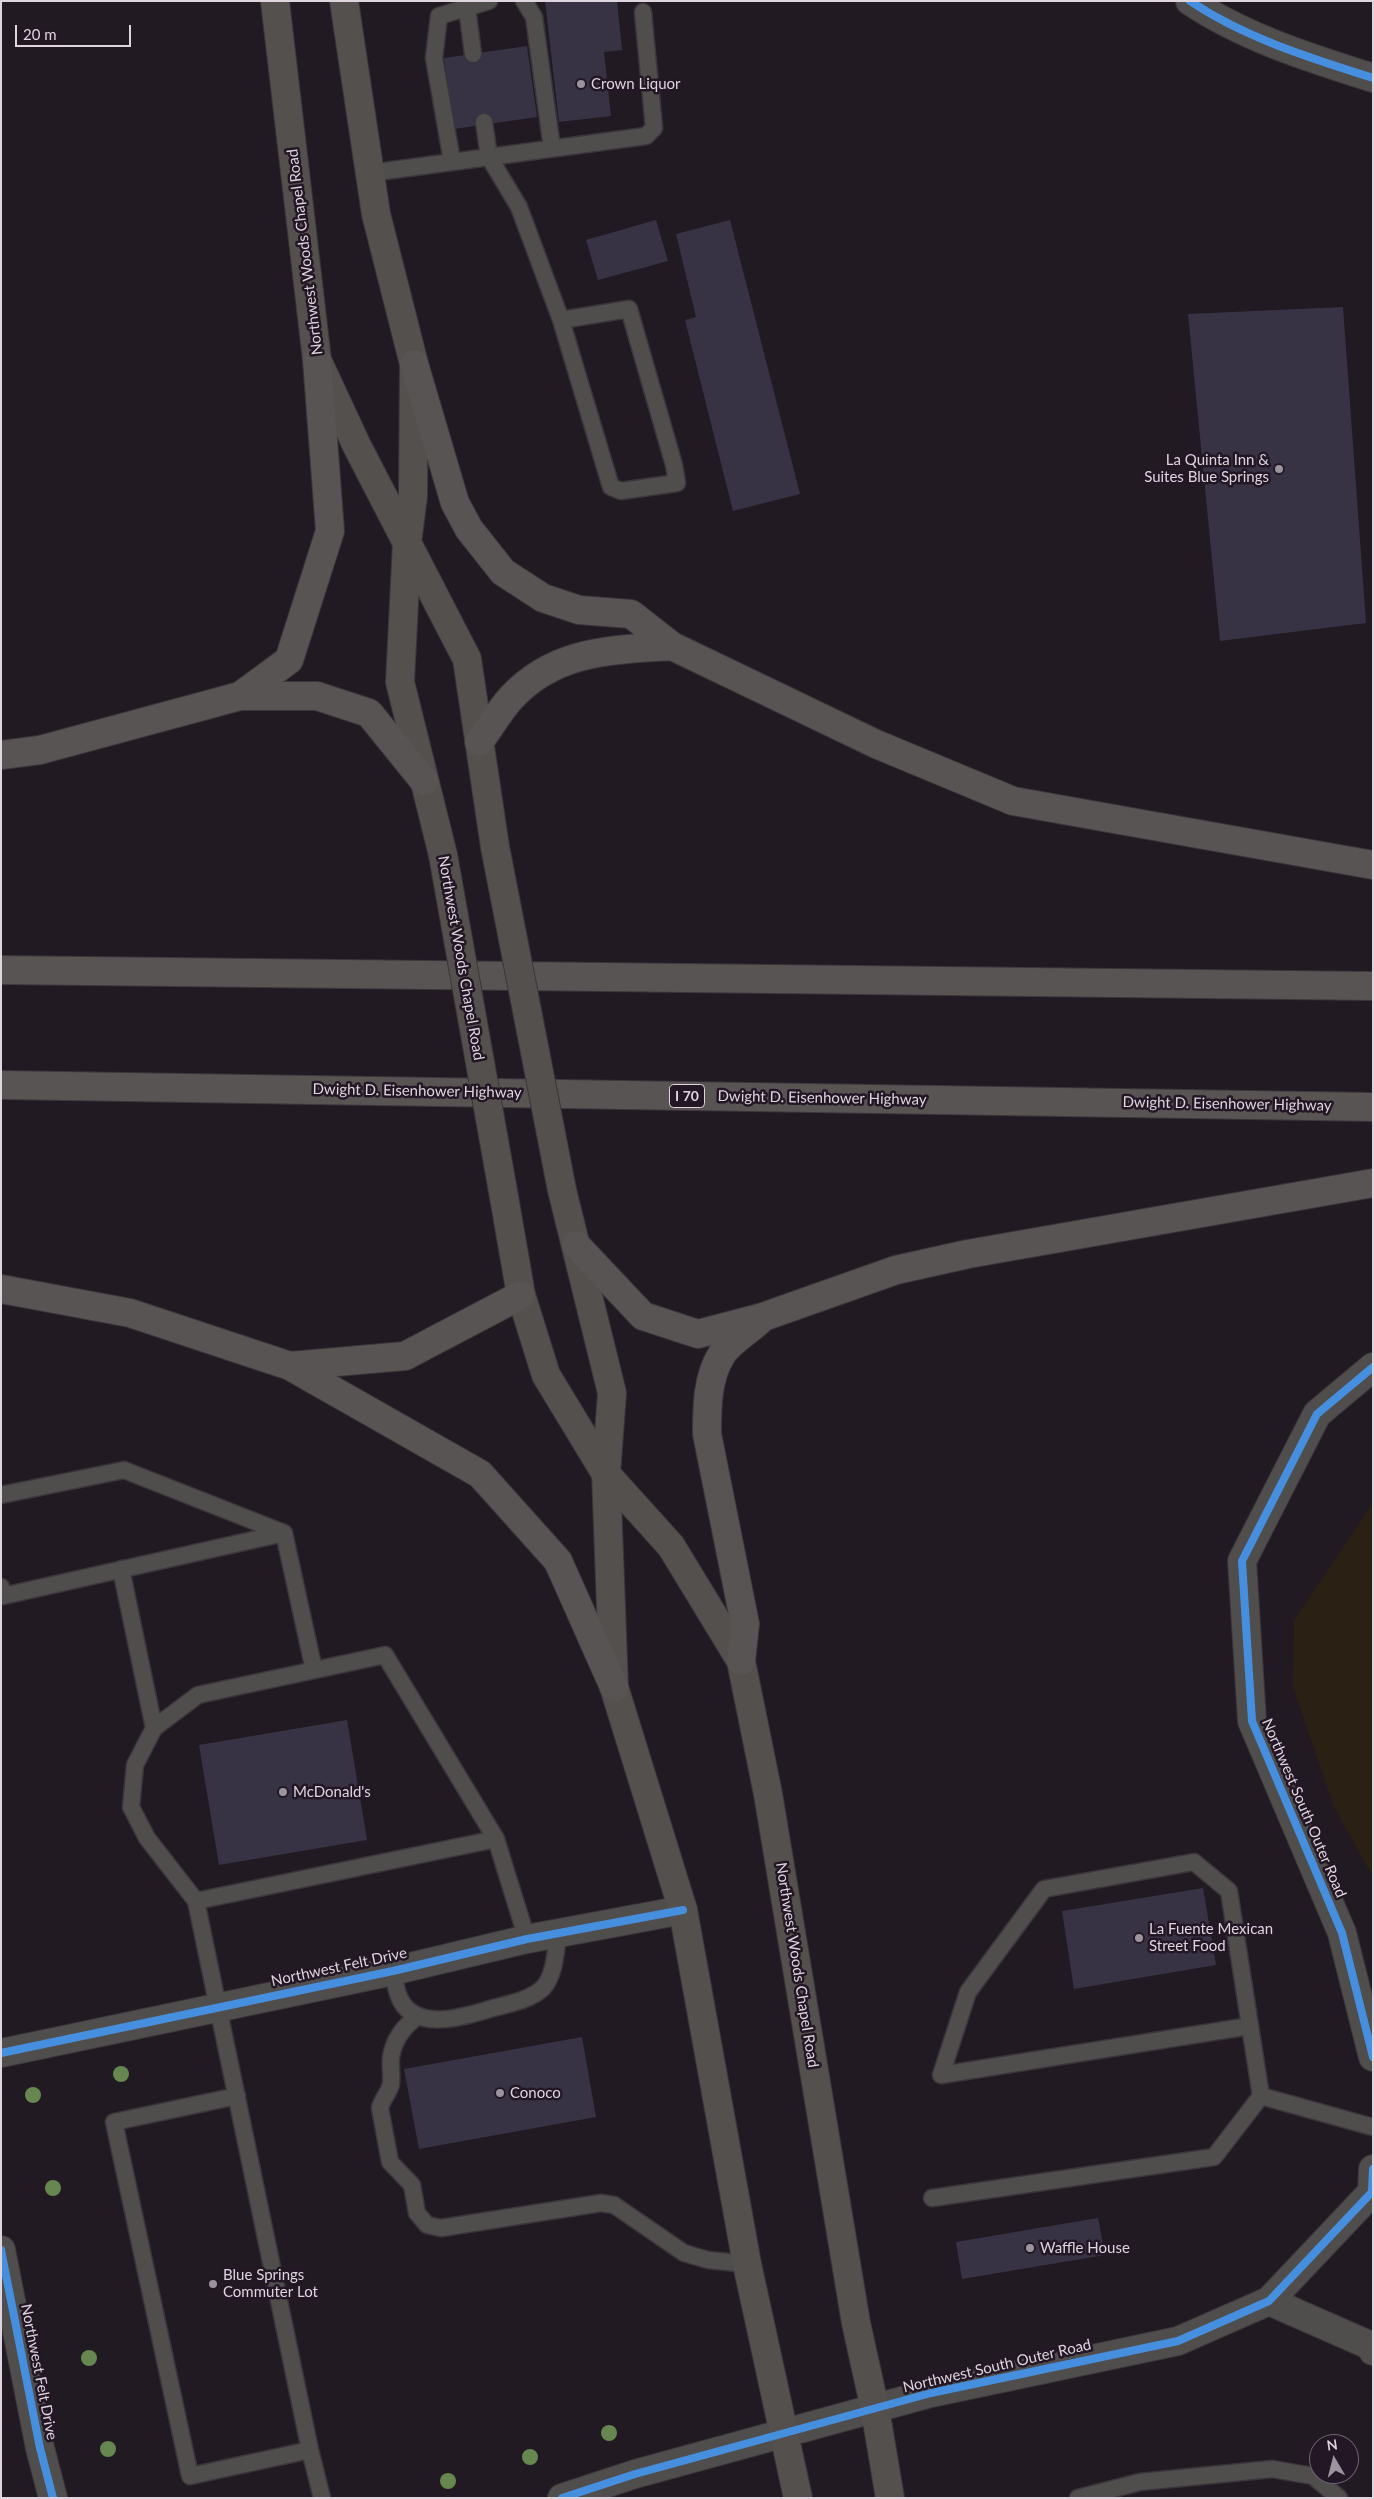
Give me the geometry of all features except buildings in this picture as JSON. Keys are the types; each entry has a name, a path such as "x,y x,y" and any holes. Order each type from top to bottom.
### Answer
{"highway":[{"path":"240,696 289,660 330,531 317,360"},
{"path":"414,364 455,503 469,529 503,572 543,598 579,610 631,614 672,646 876,744 1013,801 1373,865"},
{"path":"479,742 510,698 532,679 553,666 600,651 672,646"},
{"path":"1,755 40,750 240,696 317,696 370,713 424,781"},
{"path":"1,970 1373,986"},
{"name":"Dwight D. Eisenhower Highway","path":"1,1085 1373,1107"},
{"path":"576,1245 644,1316 698,1334 763,1317 896,1270 959,1256 1373,1183"},
{"path":"1,1288 130,1313 290,1366 480,1474 558,1562 614,1687"},
{"path":"290,1366 406,1356 521,1295"},
{"path":"741,1661 745,1624 707,1434 707,1408 711,1380 722,1354 763,1317"}],"main road":[{"name":"Northwest Woods Chapel Road","path":"275,1 317,360 357,446 467,659 495,847 562,1190 612,1393 606,1474 614,1687 683,1910 747,2264 798,2498"},
{"name":"Northwest Woods Chapel Road","path":"344,1 376,214 414,364 413,496 407,543 400,682 443,855 521,1295 546,1375 606,1474 671,1546 741,1661 768,1794 856,2323 876,2409 890,2498"}],"street":[{"path":"1190,1 1213,17 1302,56 1373,78"},
{"name":"Northwest South Outer Road","path":"1373,1367 1317,1414 1242,1561 1252,1721 1342,1933 1373,2058"},
{"name":"Northwest Felt Drive","path":"1,2053 217,2006 393,1971 526,1939 683,1910"},
{"name":"Northwest South Outer Road","path":"562,2498 635,2474 931,2393 1178,2341 1270,2301 1372,2192 1373,2169"},
{"name":"Northwest Felt Drive","path":"1,2250 40,2448 53,2498"},
{"path":"1270,2301 1369,2345 1373,2351"}],"lane":[{"path":"452,161 434,53 439,16 489,1"},
{"path":"524,1 534,17 552,148"},
{"path":"467,8 473,54"},
{"path":"370,173 646,136 654,128 643,12"},
{"path":"484,122 489,157 519,207 561,320 611,487 621,491 677,483 674,465 629,309 561,320"},
{"path":"1,1495 124,1470 284,1533"},
{"path":"1,1587 3,1596 284,1533"},
{"path":"284,1533 314,1670"},
{"path":"121,1569 154,1728"},
{"path":"322,2498 310,2450 196,1901 147,1838 131,1807 135,1765 154,1728 198,1695 385,1655 496,1839 526,1939"},
{"path":"196,1901 496,1839"},
{"path":"932,2198 1214,2157 1261,2096 1229,1891 1194,1862 1044,1889 968,1992 940,2075 1250,2026"},
{"path":"393,1971 398,1995 405,2005 418,2016 437,2020 464,2017 523,2000 542,1988 549,1979 558,1933"},
{"path":"418,2016 404,2026 394,2046 391,2057 391,2085 382,2100 380,2108 390,2162 412,2185 418,2214 427,2225 441,2228 601,2203 614,2205 684,2253 708,2260 747,2264"},
{"path":"237,2096 114,2122 190,2476 310,2450"},
{"path":"1261,2096 1373,2127"},
{"path":"1078,2498 1140,2482 1272,2469 1313,2476 1339,2498"}],"shaded area":[{"path":"1373,1503 1373,1877 1334,1807 1293,1687 1294,1620"}],"cycle path":[{"path":"1190,1 1233,26 1278,46 1373,78"},
{"path":"1373,1367 1317,1414 1242,1561 1252,1721 1342,1933 1373,2057"},
{"path":"1,2053 393,1971 527,1939 683,1910"},
{"path":"562,2498 635,2474 931,2393 1178,2341 1269,2301 1372,2192 1373,2169"},
{"path":"1,2250 40,2448 53,2498"}],"place":[{"name":"Crown Liquor","path":"581,84"},
{"name":"La Quinta Inn & Suites Blue Springs","path":"1279,469"},
{"name":"McDonald's","path":"283,1792"},
{"name":"La Fuente Mexican Street Food","path":"1139,1938"},
{"name":"Conoco","path":"500,2093"},
{"name":"Waffle House","path":"1030,2248"},
{"name":"Blue Springs Commuter Lot","path":"213,2284"}]}
